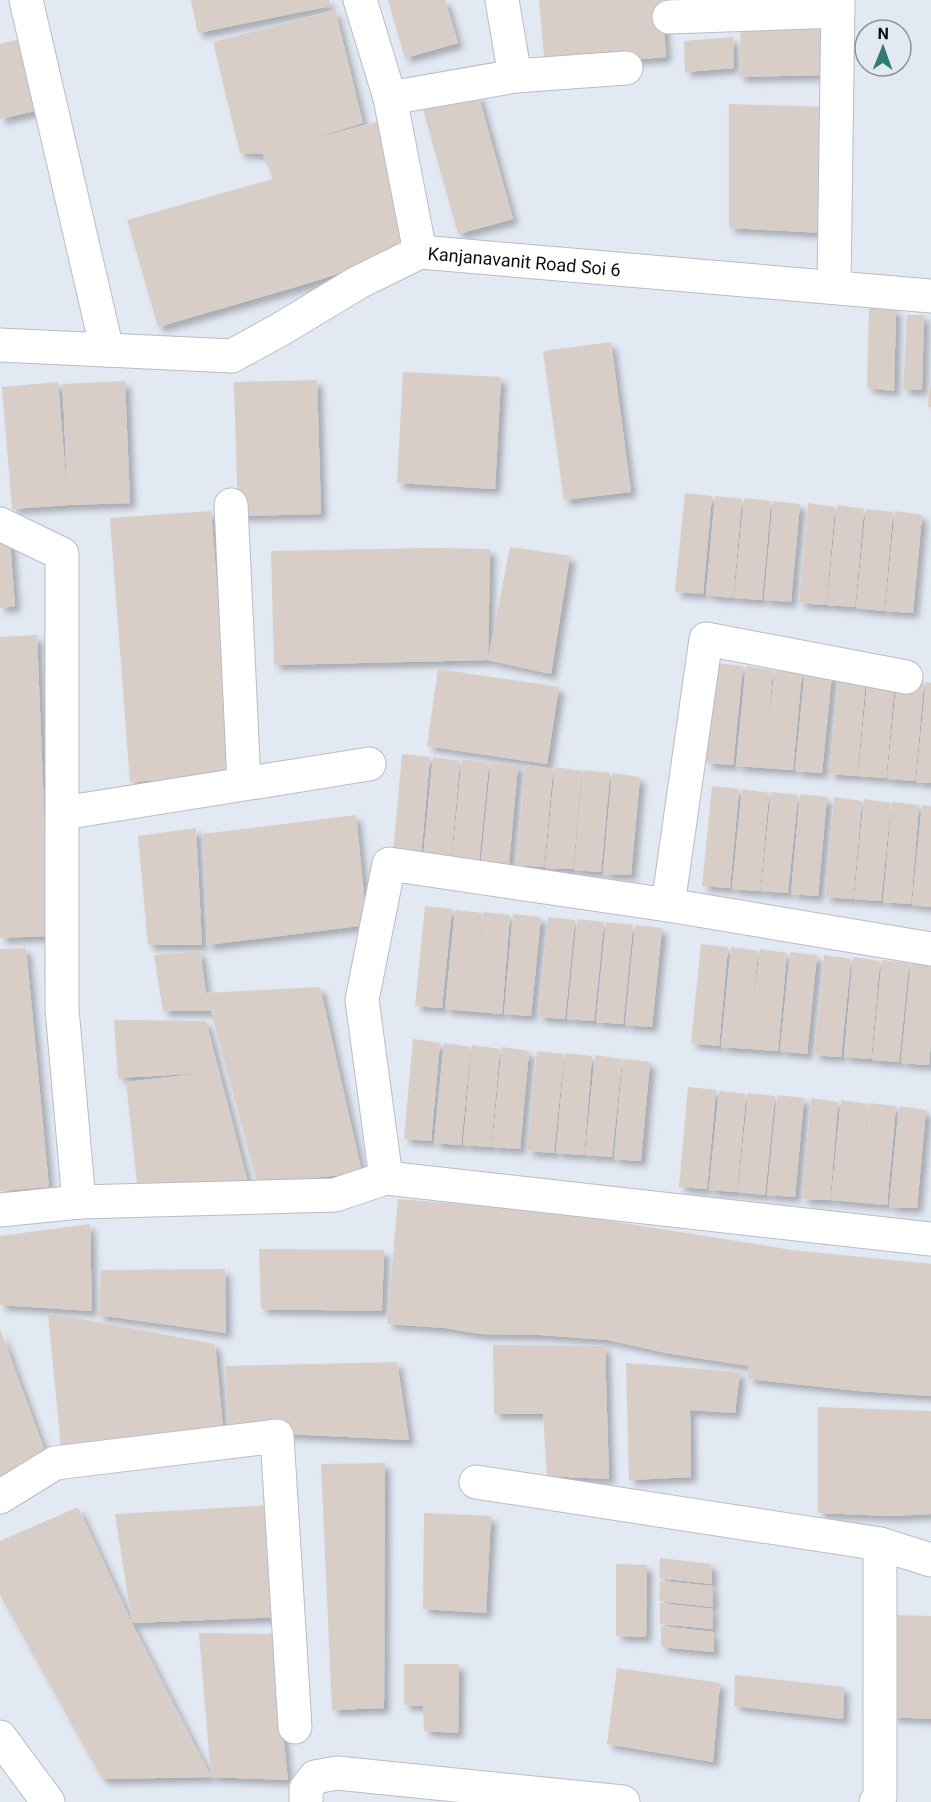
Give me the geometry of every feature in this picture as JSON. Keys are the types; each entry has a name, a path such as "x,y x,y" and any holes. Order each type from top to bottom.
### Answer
{"street":[{"path":"26,0 107,350"},
{"path":"360,0 390,98 420,252"},
{"path":"502,0 515,76"},
{"path":"669,17 838,6 834,287"},
{"path":"390,98 515,76 626,68"},
{"name":"Kanjanavanit Road Soi 6","path":"0,345 232,356 359,282 420,252 931,297"},
{"path":"231,505 244,783"},
{"path":"0,524 62,554 62,1009 79,1202"},
{"path":"668,905 706,639 906,677"},
{"path":"63,813 369,764"},
{"path":"386,1178 362,1000 389,864 668,905 931,950"},
{"path":"0,1210 79,1202 335,1195 386,1178 931,1239"},
{"path":"0,1497 55,1463 278,1436 295,1728"},
{"path":"476,1482 880,1544 931,1560"},
{"path":"876,1802 880,1797 880,1544"},
{"path":"0,1737 48,1802"},
{"path":"306,1802 306,1789 315,1777 337,1773 623,1802"}],"building":[{"path":"191,0 329,0 330,6 198,33"},
{"path":"388,0 445,0 458,43 405,58"},
{"path":"539,0 662,0 666,57 545,67"},
{"path":"335,10 363,123 306,141 379,121 416,248 306,284 158,327 127,220 273,179 263,154 240,153 213,42"},
{"path":"827,23 826,75 739,77 741,24"},
{"path":"733,37 734,68 685,72 684,41"},
{"path":"24,38 39,110 0,119 0,44"},
{"path":"478,94 513,219 458,234 423,109"},
{"path":"729,104 829,107 826,233 729,228"},
{"path":"869,307 896,309 894,391 867,388"},
{"path":"907,315 924,315 922,390 903,390"},
{"path":"611,342 631,492 564,500 543,351"},
{"path":"403,372 501,377 495,489 397,483"},
{"path":"317,380 321,514 238,516 234,382"},
{"path":"125,381 130,503 12,509 2,387 58,382 67,492 63,384"},
{"path":"929,386 931,386 931,407 928,407"},
{"path":"685,493 712,496 703,594 675,592"},
{"path":"715,496 742,499 733,598 706,595"},
{"path":"744,498 771,501 762,600 734,598"},
{"path":"773,501 800,504 791,602 764,600"},
{"path":"808,503 835,507 826,605 799,603"},
{"path":"837,505 864,509 855,607 827,605"},
{"path":"866,509 893,512 884,611 856,608"},
{"path":"211,511 232,775 130,782 110,518"},
{"path":"895,511 922,515 913,613 885,611"},
{"path":"9,528 15,606 0,608 0,529"},
{"path":"510,547 570,556 551,674 488,660"},
{"path":"490,549 488,660 274,665 271,551"},
{"path":"37,635 49,936 0,938 0,637"},
{"path":"716,663 743,666 733,765 706,763"},
{"path":"746,666 773,670 766,744 775,668 802,672 793,770 736,766"},
{"path":"438,669 559,687 547,764 427,746"},
{"path":"805,671 832,674 822,773 795,771"},
{"path":"839,674 866,678 857,776 829,774"},
{"path":"868,676 895,680 886,778 858,776"},
{"path":"897,679 924,682 915,781 887,779"},
{"path":"926,682 931,683 931,783 916,782"},
{"path":"402,754 430,757 421,856 393,854"},
{"path":"433,757 460,761 451,859 423,858"},
{"path":"462,759 489,763 479,861 452,859"},
{"path":"491,762 518,765 509,864 481,862"},
{"path":"525,765 553,769 544,867 516,865"},
{"path":"555,767 582,771 573,869 545,868"},
{"path":"583,770 610,773 601,872 574,870"},
{"path":"612,773 640,777 631,875 603,874"},
{"path":"712,786 739,789 730,888 702,886"},
{"path":"742,789 769,793 760,891 732,889"},
{"path":"771,792 798,795 788,893 761,891"},
{"path":"800,794 827,797 818,896 791,894"},
{"path":"834,797 862,801 853,899 825,897"},
{"path":"864,799 891,803 881,901 854,899"},
{"path":"892,802 919,805 911,904 883,902"},
{"path":"922,805 931,806 931,907 912,905"},
{"path":"356,815 367,925 207,945 203,834"},
{"path":"196,828 202,945 148,945 138,836"},
{"path":"425,906 452,909 442,1008 415,1006"},
{"path":"455,910 482,913 475,987 483,912 510,915 502,1014 445,1009"},
{"path":"513,914 541,917 531,1016 504,1014"},
{"path":"548,917 575,920 565,1019 538,1017"},
{"path":"577,919 604,922 594,1021 567,1019"},
{"path":"606,922 633,925 623,1024 596,1022"},
{"path":"635,925 662,928 652,1027 625,1025"},
{"path":"701,944 728,947 719,1046 691,1043"},
{"path":"731,947 758,951 751,1025 760,949 787,953 778,1051 721,1047"},
{"path":"26,948 49,1187 0,1191 0,949"},
{"path":"200,951 206,993 320,987 362,1173 257,1183 211,1011 163,1011 154,955"},
{"path":"790,952 817,955 807,1054 780,1051"},
{"path":"824,955 851,959 841,1057 814,1055"},
{"path":"853,957 880,961 871,1059 844,1057"},
{"path":"882,960 909,963 899,1062 872,1060"},
{"path":"911,963 931,966 929,1065 901,1063"},
{"path":"114,1020 206,1021 248,1183 138,1192 126,1082 205,1073 118,1078"},
{"path":"413,1039 440,1043 431,1141 404,1139"},
{"path":"444,1043 471,1047 461,1145 434,1143"},
{"path":"472,1045 500,1049 491,1147 463,1145"},
{"path":"502,1047 529,1051 520,1149 492,1147"},
{"path":"537,1051 564,1054 554,1153 527,1151"},
{"path":"565,1053 592,1056 584,1155 556,1153"},
{"path":"595,1055 622,1059 612,1157 585,1155"},
{"path":"623,1059 650,1062 641,1161 614,1159"},
{"path":"688,1087 716,1090 707,1189 679,1187"},
{"path":"719,1091 746,1094 737,1192 709,1190"},
{"path":"748,1093 775,1096 765,1195 738,1192"},
{"path":"777,1095 804,1098 795,1197 767,1195"},
{"path":"811,1098 838,1102 830,1200 802,1199"},
{"path":"841,1100 868,1104 860,1187 869,1103 896,1106 887,1205 831,1200"},
{"path":"899,1106 926,1110 917,1208 889,1207"},
{"path":"398,1199 521,1209 792,1250 931,1264 931,1396 748,1379 749,1366 666,1353 608,1340 541,1335 480,1334 445,1328 387,1324"},
{"path":"90,1224 92,1311 0,1305 0,1236"},
{"path":"259,1249 384,1250 382,1311 261,1309"},
{"path":"225,1269 226,1333 98,1315 101,1270"},
{"path":"48,1313 215,1344 224,1438 62,1458"},
{"path":"0,1329 47,1457 0,1477"},
{"path":"493,1345 605,1346 609,1479 547,1476 543,1414 494,1414"},
{"path":"397,1362 409,1440 227,1431 226,1366"},
{"path":"626,1363 740,1372 735,1413 690,1410 691,1477 629,1480"},
{"path":"818,1407 931,1411 931,1514 893,1516 818,1513"},
{"path":"385,1463 384,1708 332,1710 321,1464"},
{"path":"276,1505 282,1617 132,1623 115,1514"},
{"path":"78,1507 132,1623 211,1777 102,1779 0,1595 0,1541"},
{"path":"424,1513 491,1516 486,1613 423,1609"},
{"path":"660,1558 711,1564 712,1584 659,1578"},
{"path":"616,1564 647,1565 646,1637 616,1636"},
{"path":"660,1581 712,1586 713,1607 659,1601"},
{"path":"660,1603 712,1609 713,1629 660,1624"},
{"path":"892,1615 931,1616 931,1719 891,1717"},
{"path":"661,1626 713,1632 714,1652 661,1647"},
{"path":"199,1633 272,1634 288,1780 211,1777"},
{"path":"404,1664 459,1664 458,1733 424,1731 423,1706 404,1705"},
{"path":"617,1668 720,1683 713,1762 607,1744"},
{"path":"735,1675 844,1687 843,1719 734,1706"}]}
